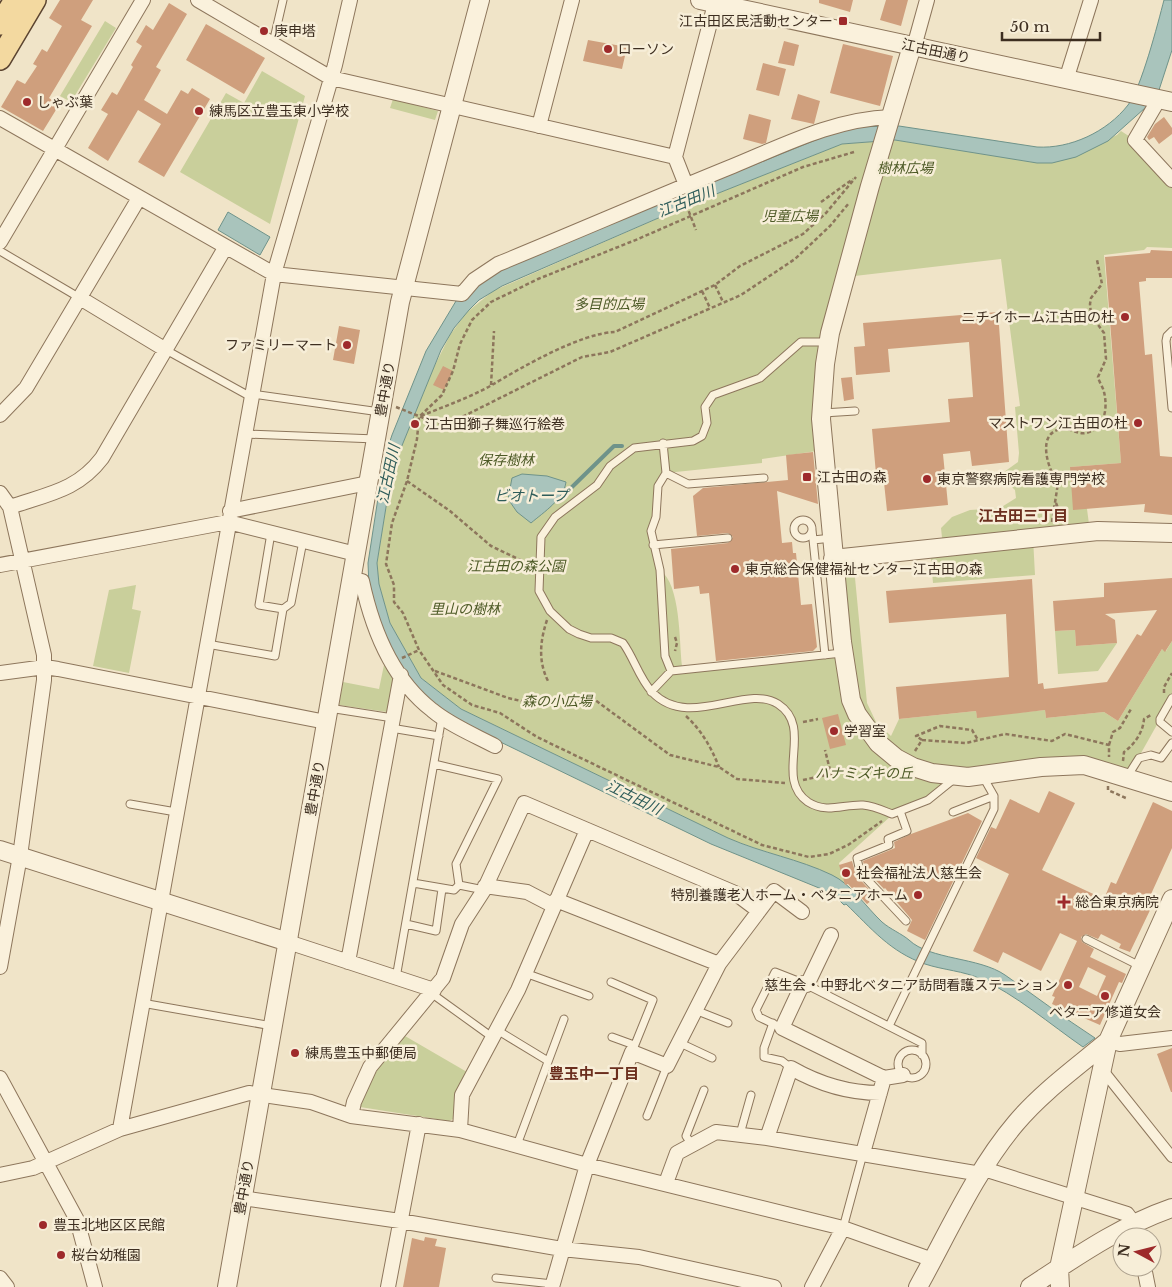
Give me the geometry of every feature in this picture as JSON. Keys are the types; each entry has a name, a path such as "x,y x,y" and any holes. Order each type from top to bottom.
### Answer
{"main road":[{"path":"0,24 15,0"},
{"path":"0,59 35,0"}],"street":[{"path":"0,242 143,0"},
{"path":"198,0 331,78 675,157"},
{"path":"120,1129 274,274 331,78 350,0"},
{"name":"豊中通り","path":"227,1287 376,439 388,409 403,289 480,0"},
{"path":"539,126 572,0"},
{"path":"927,0 881,148 829,342 821,413 843,653 851,700 857,714 878,743 905,763 932,773 956,777 1067,764 1084,765 1172,792"},
{"path":"1066,80 1091,0"},
{"path":"683,187 675,157 710,1"},
{"name":"江古田通り","path":"710,1 1161,100"},
{"path":"1161,100 1134,140 1172,180"},
{"path":"0,118 225,248 274,274 462,294 474,280 498,264 836,124 864,118 890,119"},
{"path":"0,414 26,388 139,198"},
{"path":"10,507 69,487 90,473 166,350 225,248"},
{"path":"80,298 166,350"},
{"path":"0,565 229,516 368,483"},
{"path":"0,493 10,507 45,667 20,856 0,967"},
{"path":"229,516 271,533 356,554"},
{"path":"833,549 1050,536 1098,531 1172,533"},
{"path":"352,579 362,581 379,636 401,675 424,703 442,717 495,746"},
{"path":"0,673 45,667 197,696 327,715"},
{"path":"348,962 401,675"},
{"path":"351,1116 354,1102 370,1067 443,978 462,924 484,888 524,803 734,894 759,911"},
{"path":"460,1130 462,1095 518,990 587,830"},
{"path":"0,850 288,942 433,991"},
{"path":"484,888 526,892 719,964"},
{"path":"553,1285 587,1165 633,1048 667,1066 694,1009 719,964 774,891 802,912"},
{"path":"1060,1287 1059,1268 1073,1197 1095,1062 1106,1043 1172,899"},
{"path":"831,936 805,984 778,1026 884,1078 903,1075"},
{"path":"1106,1043 1120,1044 1172,1038"},
{"path":"1095,1062 1172,1157"},
{"path":"918,1287 982,1171 1018,1120 1095,1062"},
{"path":"767,1138 791,1068 804,1076 853,1093 880,1093"},
{"path":"0,1078 77,1220 95,1287"},
{"path":"864,1154 884,1078"},
{"path":"0,1176 33,1168 120,1129 249,1093 260,1093 311,1102 351,1116 460,1130 587,1165 843,1228 933,1260"},
{"path":"388,1287 419,1124"},
{"path":"666,1183 677,1153 716,1132 740,1134 982,1171 1127,1214 1134,1227"},
{"path":"242,1198 400,1221 562,1249 640,1257 774,1287"},
{"path":"1141,1227 1172,1208"},
{"path":"812,1287 843,1228"},
{"path":"1030,1287 1059,1268 1112,1242"},
{"path":"0,1278 7,1287"}],"lane":[{"path":"273,44 283,0"},
{"path":"0,251 80,298"},
{"path":"1172,331 1167,336 1166,341 1172,408"},
{"path":"829,342 801,342 760,378 713,395 705,406 707,424 702,436 693,441 663,443 634,448 610,466 597,485 555,517 541,537 540,591 550,611 569,629 591,638 611,638 623,643 652,692 663,701 676,707 689,708 762,699 779,705 790,715 794,724 796,744 792,782 803,798 819,807 830,809 861,805 873,806 892,814 928,800 956,777"},
{"path":"166,350 251,396 388,409"},
{"path":"821,413 855,411"},
{"path":"244,434 376,439"},
{"path":"663,443 666,473 658,486 656,517 651,531 652,545 660,570 665,656 671,671"},
{"path":"666,473 688,484 764,478"},
{"path":"812,530 825,655"},
{"path":"271,533 259,605 283,609"},
{"path":"652,545 728,538"},
{"path":"813,540 833,549"},
{"path":"206,644 275,656 283,609 291,603 302,541"},
{"path":"815,552 833,549"},
{"path":"652,692 671,671 843,653"},
{"path":"1172,698 1160,719 1160,722 1172,732"},
{"path":"327,715 392,723 439,736"},
{"path":"396,978 442,717"},
{"path":"1115,774 1139,758 1151,755 1161,758 1172,743"},
{"path":"434,764 498,779 456,864 459,886"},
{"path":"889,1026 994,809 996,803 994,796 982,775"},
{"path":"952,812 994,796"},
{"path":"130,804 176,812"},
{"path":"900,811 908,831 888,839 889,845 857,858 860,872 906,921"},
{"path":"413,883 454,890 459,886 484,888"},
{"path":"406,924 436,931 442,889"},
{"path":"1086,939 1140,966"},
{"path":"791,1068 782,1061 764,1057 764,1048 778,1026 759,1017 756,1010 775,972 805,984 922,1043 922,1055 926,1068 920,1076 911,1078 903,1075 898,1067 902,1054 910,1050 922,1055"},
{"path":"525,973 589,996"},
{"path":"611,982 653,1000 633,1048 612,1036"},
{"path":"433,991 494,1033 548,1061"},
{"path":"142,1003 272,1026"},
{"path":"694,1009 728,1024"},
{"path":"518,1145 564,1019"},
{"path":"678,1042 712,1058"},
{"path":"647,1116 667,1066"},
{"path":"692,1145 686,1136 704,1090"},
{"path":"740,1134 751,1095"},
{"path":"843,1228 864,1154"},
{"path":"496,1278 553,1285"}],"path":[{"path":"854,152 803,167 638,239 538,279 491,302 472,320 460,344 453,371 444,390 419,417 417,439 407,481 392,524 386,564 394,585 394,602 402,613 419,650 443,685 472,705 500,713 537,737 762,845 809,857 829,854 848,845 884,820"},
{"path":"419,417 491,385 535,360 598,334 615,332 715,286 740,266 803,234 826,213 856,177 821,202"},
{"path":"683,187 690,216 696,230"},
{"path":"388,409 436,423 448,424 582,357 610,352 722,302 742,295 785,267 830,226 853,198"},
{"path":"1050,536 1058,484 1050,472 1045,453 1049,437 1058,430 1066,428 1085,433 1094,430 1101,423 1106,413 1104,390 1098,378 1106,359 1104,333 1091,315 1090,304 1091,298 1102,284 1097,260"},
{"path":"715,286 722,302"},
{"path":"702,291 710,308"},
{"path":"491,385 494,331"},
{"path":"407,481 450,511 491,546 539,568"},
{"path":"1056,501 1068,534"},
{"path":"548,681 542,670 540,641 550,611"},
{"path":"408,655 419,650"},
{"path":"433,671 508,698 530,703"},
{"path":"1160,700 1164,687 1172,673"},
{"path":"591,697 670,755 719,767 737,779 792,782 831,774 825,750"},
{"path":"676,707 699,728 712,748 719,767"},
{"path":"1115,774 1123,765 1124,752 1132,746 1144,728 1144,719 1155,707"},
{"path":"1115,774 1109,745 1113,732 1120,728 1132,709"},
{"path":"794,724 818,719"},
{"path":"978,740 972,730 940,726 916,736 922,740 959,743 978,740 1005,734 1052,741 1065,734 1109,745"},
{"path":"905,763 922,740"}],"green space":[{"path":"105,21 116,28 71,102 60,96"},
{"path":"262,71 305,96 270,224 180,172 226,93 244,103"},
{"path":"393,99 438,111 435,120 390,108"},
{"name":"江古田の森公園","path":"1121,131 1135,140 1172,180 1172,248 1147,247 1144,250 1104,255 1121,463 1070,467 1087,509 1090,532 1033,538 1035,575 933,583 930,549 943,547 941,528 952,517 970,510 1000,508 1016,498 1015,490 1003,479 1004,472 1018,462 1015,407 1020,406 1001,259 846,277 837,309 824,450 762,459 762,463 666,473 658,486 651,531 660,570 667,577 672,588 678,614 682,666 671,668 843,653 833,559 853,557 867,703 876,722 891,736 899,719 976,711 977,717 1045,710 1046,718 1104,712 1118,721 1162,649 1166,651 1172,641 1172,698 1127,778 1105,770 956,777 928,800 892,815 839,863 845,885 824,872 728,838 461,709 421,678 390,623 379,584 377,563 392,470 434,367 450,335 466,313 493,291 686,206 842,144 895,140 1033,162 1052,163 1117,135"},
{"path":"136,585 132,609 141,611 129,673 93,666 109,590"},
{"path":"1075,630 1076,646 1117,643 1098,671 1058,674 1055,631"},
{"path":"384,665 393,677 387,712 339,705 343,682 379,689"},
{"path":"405,1036 467,1072 456,1091 453,1119 449,1121 360,1107 366,1086 371,1077 383,1060"}],"water":[{"name":"江古田川","path":"1164,0 1172,0 1172,50 1159,90 1145,108 1108,141 1076,157 1052,163 1037,163 895,140 842,144 686,206 502,286 479,300 454,328 441,350 392,470 377,563 379,584 390,623 421,678 461,709 728,838 832,875 846,884 882,922 918,947 982,965 1005,975 1095,1038 1083,1047 1020,1001 994,985 968,974 925,964 901,953 846,904 844,905 836,897 824,890 711,844 453,719 412,685 380,628 369,587 368,563 384,459 392,435 426,351 456,301 468,289 506,265 848,127 899,126 1037,147 1050,147 1075,142 1099,131 1128,105 1133,97 1149,55"},
{"path":"228,212 270,237 260,255 218,230"},
{"name":"ビオトープ","path":"522,474 547,476 566,482 562,494 557,500 531,523 517,512 508,499 512,478"}],"building":[{"path":"60,0 93,0 81,20 92,26 49,98 59,105 43,131 1,107 17,80 25,84 37,66 33,64 42,49 47,52 62,26 49,18"},
{"path":"819,0 853,0 850,12 819,3"},
{"path":"886,0 908,0 901,26 880,20"},
{"path":"169,3 187,14 156,67 161,70 144,100 167,114 181,90 188,94 192,88 210,99 164,177 138,162 161,124 138,110 108,161 88,148 108,114 101,110 112,92 117,95 133,67 131,65 142,46 136,42 146,25 153,30"},
{"path":"206,24 265,58 244,94 186,60"},
{"path":"588,40 627,47 622,69 583,61"},
{"path":"784,41 799,45 794,66 778,63"},
{"path":"843,44 893,56 880,106 830,93"},
{"path":"763,63 786,69 779,96 756,90"},
{"path":"798,94 820,101 814,124 791,119"},
{"path":"749,114 771,120 766,143 762,144 743,139"},
{"path":"1164,117 1172,128 1172,134 1159,144 1154,137 1149,140 1147,137 1155,124"},
{"path":"1151,250 1172,251 1172,278 1146,278 1146,281 1139,282 1145,355 1152,354 1160,456 1172,457 1172,515 1144,512 1145,504 1073,510 1070,467 1121,463 1105,257 1150,253"},
{"path":"998,312 1009,462 972,466 970,451 943,454 948,505 887,511 883,473 876,474 872,429 950,422 948,399 973,397 969,342 888,349 890,372 856,375 854,347 865,346 863,323"},
{"name":"ファミリーマート","path":"339,326 360,330 354,364 333,360"},
{"path":"443,366 453,371 444,390 433,385"},
{"path":"852,377 854,399 844,401 841,378"},
{"name":"東京総合保健福祉センター江古田の森","path":"813,452 818,504 777,491 782,543 792,542 793,553 796,553 801,605 812,604 817,647 813,651 716,661 709,593 700,594 699,586 674,589 671,549 728,543 733,537 728,533 697,536 693,496 703,488 788,480 786,455"},
{"path":"1172,578 1172,641 1165,652 1162,649 1118,721 1104,712 1046,718 1045,710 977,718 976,711 899,719 896,687 1009,677 1006,614 889,623 886,591 1032,579 1038,684 1043,683 1044,689 1107,682 1137,634 1141,636 1157,610 1105,614 1115,620 1117,643 1076,646 1075,630 1055,631 1053,601 1104,597 1104,583"},
{"name":"学習室","path":"838,714 846,745 830,749 822,718"},
{"path":"1049,791 1075,803 1042,870 1104,899 1111,882 1116,884 1153,802 1172,811 1172,848 1147,903 1152,906 1130,952 1119,948 1121,944 1101,934 1098,939 1086,934 1081,937 1082,942 1094,949 1090,957 1126,974 1122,983 1119,982 1100,1025 1052,1004 1055,997 1052,996 1077,941 1060,933 1041,971 1003,952 998,963 973,951 1009,874 976,858 991,827 996,829 1010,799 1039,813","holes":["1088,967 1106,976 1097,996 1079,987"]},
{"name":"特別養護老人ホーム・ベタニアホーム","path":"968,813 982,821 925,940 907,931 912,920 885,888 865,869 863,861 895,848 894,842 911,834"},
{"path":"852,861 856,875 876,897 867,904 848,884 845,885 839,865"},
{"path":"1172,1048 1172,1092 1171,1092 1157,1054"},
{"path":"425,1237 437,1239 435,1246 446,1248 439,1287 403,1287 412,1238 424,1241"}],"waterway":[{"path":"565,490 571,488 614,446 622,446"}],"place":[{"name":"江古田区民活動センター","path":"843,21"},
{"name":"庚申塔","path":"264,31"},
{"name":"ローソン","path":"608,49"},
{"name":"しゃぶ葉","path":"27,102"},
{"name":"練馬区立豊玉東小学校","path":"199,111"},
{"name":"ニチイホーム江古田の杜","path":"1125,317"},
{"name":"ファミリーマート","path":"347,345"},
{"name":"マストワン江古田の杜","path":"1138,423"},
{"name":"江古田獅子舞巡行絵巻","path":"415,424"},
{"name":"江古田の森","path":"807,477"},
{"name":"東京警察病院看護専門学校","path":"927,479"},
{"name":"東京総合保健福祉センター江古田の森","path":"735,569"},
{"name":"学習室","path":"834,731"},
{"name":"社会福祉法人慈生会","path":"846,873"},
{"name":"特別養護老人ホーム・ベタニアホーム","path":"918,895"},
{"name":"総合東京病院","path":"1064,902"},
{"name":"慈生会・中野北ベタニア訪問看護ステーション","path":"1068,985"},
{"name":"ベタニア修道女会","path":"1105,996"},
{"name":"練馬豊玉中郵便局","path":"295,1053"},
{"name":"豊玉北地区区民館","path":"43,1225"},
{"name":"桜台幼稚園","path":"61,1255"}],"district":[{"name":"江古田三丁目","path":"1023,515"},
{"name":"豊玉中一丁目","path":"594,1073"}],"park label":[{"name":"樹林広場","path":"905,168"},
{"name":"児童広場","path":"790,216"},
{"name":"多目的広場","path":"609,304"},
{"name":"保存樹林","path":"506,460"},
{"name":"里山の樹林","path":"465,609"},
{"name":"森の小広場","path":"557,701"},
{"name":"ハナミズキの丘","path":"864,773"}]}
